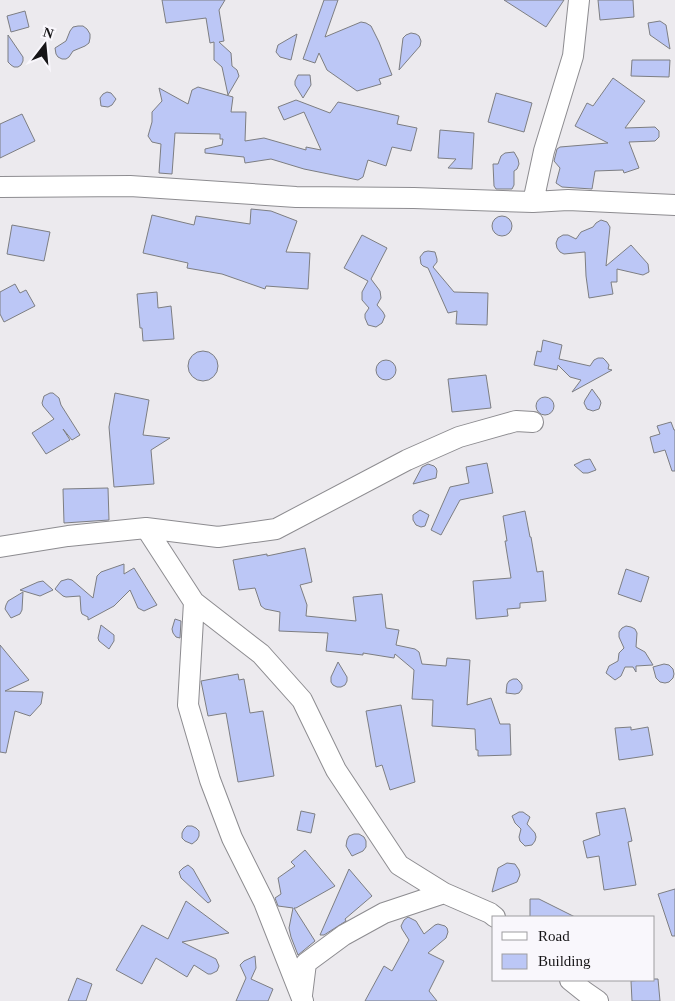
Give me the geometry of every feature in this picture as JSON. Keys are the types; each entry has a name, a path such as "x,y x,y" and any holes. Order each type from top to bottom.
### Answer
{"street":[{"path":"533,202 544,151 573,56 579,0"},
{"path":"0,187 130,186 296,197 533,202 568,200 675,205"},
{"path":"0,547 68,536 146,528 218,537 276,529 406,460 459,437 516,421 533,422"},
{"path":"146,528 194,602 261,654 302,700 336,770 399,865 444,893 494,916"},
{"path":"194,602 188,705 210,780 222,813 232,838 264,902 302,1000"},
{"path":"302,1000 306,963 344,935 384,913 444,893"},
{"path":"571,981 598,1001"}],"building":[{"path":"162,0 225,0 219,10 224,41 219,42 231,53 232,66 237,70 239,76 228,95 222,67 214,60 214,42 210,43 206,18 166,23"},
{"path":"324,0 338,0 325,37 361,22 371,26 392,75 379,79 381,84 357,91 327,70 319,53 315,63 303,59"},
{"path":"504,0 564,0 546,27"},
{"path":"598,0 633,0 634,17 600,20"},
{"path":"25,11 29,27 11,32 7,16"},
{"path":"660,21 666,25 670,49 650,35 648,23"},
{"path":"83,26 87,29 90,34 89,43 73,51 66,59 58,57 55,48 66,41 73,27"},
{"path":"411,33 419,36 420,46 399,70 403,38"},
{"path":"297,34 291,60 280,57 276,52 278,45"},
{"path":"8,35 23,57 21,65 18,67 14,67 8,62"},
{"path":"632,60 670,60 669,77 631,76"},
{"path":"298,75 310,75 311,85 303,98 295,85"},
{"path":"613,78 645,101 625,128 655,127 659,131 659,137 655,141 629,142 639,168 624,173 623,170 595,171 592,189 562,187 556,183 560,168 554,161 557,149 560,147 608,143 575,126 587,103 593,106"},
{"path":"198,87 233,97 231,112 246,112 245,141 264,138 306,150 306,147 321,150 304,112 284,120 278,107 296,100 330,113 338,102 399,116 397,124 417,128 411,151 392,147 386,166 368,160 363,177 358,180 304,169 271,159 245,163 244,157 205,153 205,149 222,145 223,139 220,139 220,134 175,133 172,174 159,173 161,144 152,142 148,136 152,122 152,112 162,101 159,88 188,104 192,90"},
{"path":"107,92 111,93 116,99 108,107 101,106 100,98"},
{"path":"496,93 532,103 524,132 488,122"},
{"path":"22,114 35,141 0,158 0,124"},
{"path":"440,130 474,133 472,169 448,168 456,159 438,158"},
{"path":"514,152 519,164 514,171 514,185 512,189 496,189 494,186 493,164 498,164 501,156 505,153"},
{"path":"251,209 271,211 297,221 286,252 310,253 308,289 266,286 265,289 222,274 187,268 188,263 143,253 152,215 194,225 196,216 250,224"},
{"path":"502,216 509,219 512,226 509,233 502,236 495,233 492,226 495,219"},
{"path":"601,220 607,222 610,227 606,266 631,245 648,264 649,272 643,275 617,269 617,282 611,282 613,294 589,298 585,252 564,254 557,248 556,243 558,238 563,235 576,239 581,232 593,227"},
{"path":"12,225 50,232 44,261 7,254"},
{"path":"362,235 387,248 371,279 380,291 381,298 377,305 385,316 382,323 376,327 368,325 365,318 369,308 362,300 362,292 368,281 344,268"},
{"path":"424,252 435,252 437,262 433,267 454,292 488,293 487,325 456,324 457,311 448,313 428,268 421,264 420,257"},
{"path":"15,284 20,293 26,290 35,306 4,322 0,314 0,292"},
{"path":"157,292 158,308 171,306 174,339 143,341 137,294"},
{"path":"543,340 562,345 559,359 590,366 594,360 603,358 609,365 608,369 612,370 572,392 581,380 570,377 558,365 557,370 534,365 537,351 541,352"},
{"path":"203,351 214,355 218,366 214,377 203,381 192,377 188,366 192,355"},
{"path":"386,360 393,363 396,370 393,377 386,380 379,377 376,370 379,363"},
{"path":"486,375 491,408 452,412 448,379"},
{"path":"592,389 601,403 599,409 593,411 587,409 584,403"},
{"path":"50,393 59,398 61,405 80,435 72,440 63,429 70,440 46,454 32,433 54,419 42,403 44,396"},
{"path":"115,393 149,400 143,435 170,438 151,450 154,484 114,487 109,427"},
{"path":"545,397 551,400 554,406 551,412 545,415 539,412 536,406 539,400"},
{"path":"671,422 675,430 675,471 672,471 665,450 654,453 650,437 660,434 657,426"},
{"path":"590,459 596,470 583,473 574,465 584,460"},
{"path":"487,463 493,493 460,500 441,535 431,530 450,487 469,483 466,467"},
{"path":"428,464 436,468 436,478 413,484 422,467"},
{"path":"108,488 109,520 64,523 63,489"},
{"path":"420,510 429,515 425,526 421,527 416,525 413,520 413,515"},
{"path":"525,511 537,572 543,571 546,601 520,603 520,608 507,609 508,616 476,619 473,581 511,578 503,516"},
{"path":"305,548 312,582 300,585 307,605 306,616 356,621 353,597 382,594 386,628 399,630 396,645 415,649 419,652 422,664 446,666 447,658 470,660 467,705 491,698 500,724 510,724 511,755 478,756 475,729 432,726 433,700 412,699 414,670 395,654 394,658 363,653 363,655 326,651 328,633 279,631 280,612 265,609 261,606 255,588 239,590 233,560 267,554 267,556"},
{"path":"124,564 124,574 134,568 157,605 144,611 138,608 130,590 114,606 88,620 88,617 82,614 81,611 80,596 66,597 55,589 61,581 68,579 72,580 93,598 97,576 101,572"},
{"path":"626,569 649,577 641,602 618,594"},
{"path":"43,581 53,590 40,596 20,590 38,582"},
{"path":"23,592 22,610 20,614 11,618 5,609 6,605 8,601"},
{"path":"175,619 181,621 180,638 176,637 173,633 172,629"},
{"path":"101,625 114,635 114,641 109,649 98,638"},
{"path":"626,626 635,629 637,633 636,647 645,652 653,665 636,666 636,672 633,667 625,667 621,676 615,680 606,673 609,666 618,661 619,653 624,648 619,632"},
{"path":"0,645 29,680 5,691 43,692 41,704 30,716 15,711 6,753 0,752"},
{"path":"338,662 347,677 345,685 341,687 333,685 331,682 331,677"},
{"path":"664,664 669,665 673,669 674,674 669,682 665,683 660,682 656,678 653,667"},
{"path":"238,674 239,680 244,679 250,713 263,711 274,776 238,782 226,713 208,716 201,681"},
{"path":"513,679 517,679 520,682 522,689 519,693 515,694 506,693 507,684"},
{"path":"401,705 415,782 390,790 382,765 376,767 366,711"},
{"path":"631,727 631,730 648,727 653,755 619,760 615,728"},
{"path":"625,808 632,841 628,842 636,885 604,890 599,856 587,858 583,841 600,835 596,813"},
{"path":"301,811 315,814 311,833 297,830"},
{"path":"523,812 530,817 527,824 536,837 532,845 525,846 520,841 521,829 515,823 512,816"},
{"path":"187,826 192,826 199,831 197,840 192,844 182,838 182,833"},
{"path":"354,834 364,837 366,847 363,851 352,856 346,846 349,836"},
{"path":"305,850 335,886 294,908 315,941 298,955 289,928 293,908 278,906 275,898 281,894 278,878 295,866 291,862"},
{"path":"507,863 515,864 519,870 520,875 517,882 492,892 498,868"},
{"path":"188,865 193,869 211,901 208,903 181,878 179,872"},
{"path":"349,869 372,896 345,919 346,921 324,935 320,935"},
{"path":"675,889 675,936 672,936 658,894"},
{"path":"530,899 539,899 573,916 530,916"},
{"path":"186,901 229,933 182,942 216,959 219,966 217,971 208,974 194,965 187,977 156,958 142,984 116,970 142,925 168,939"},
{"path":"408,917 416,921 424,934 438,924 447,928 446,938 428,953 444,961 429,991 437,1001 365,1001 384,966 392,971 409,940 401,926"},
{"path":"255,956 256,968 251,979 273,989 268,1001 236,1001 246,978 240,965"},
{"path":"77,978 92,984 86,1001 68,1001"},
{"path":"658,979 660,1001 632,1001 631,981 655,981"}]}
